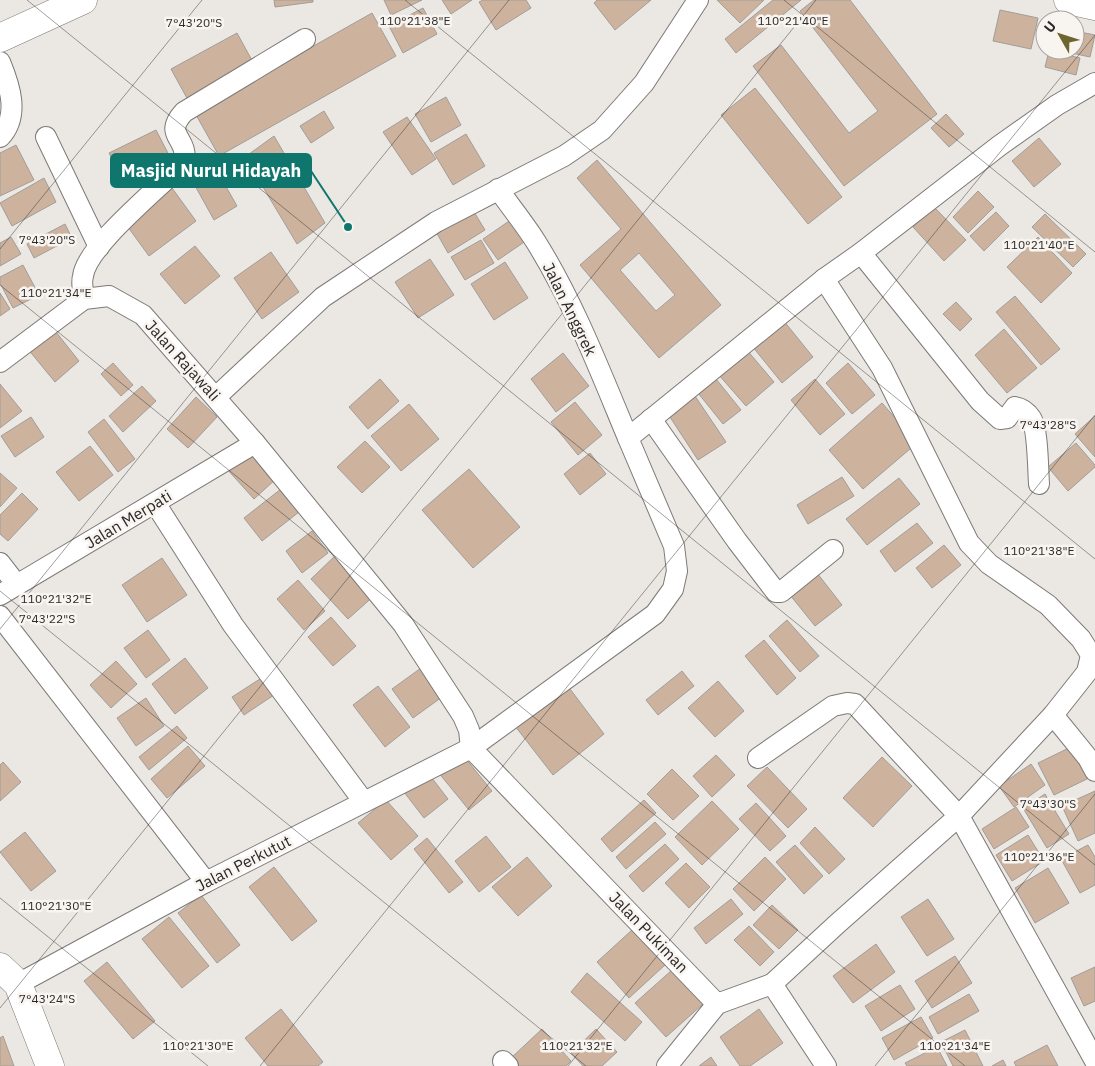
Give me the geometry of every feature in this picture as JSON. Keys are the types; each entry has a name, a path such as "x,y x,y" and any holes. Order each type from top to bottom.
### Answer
{"main road":[{"path":"0,38 83,0"},
{"path":"1068,0 1095,6"},
{"path":"9,976 50,1066"}],"street":[{"path":"216,397 323,297 436,222 564,156 602,130 644,83 698,0"},
{"path":"0,362 84,299 82,276 88,260 116,227 184,162 186,156 184,148 175,132 177,119 184,112 306,39"},
{"path":"0,62 7,78 13,109 11,119 0,137"},
{"path":"628,438 824,279 861,253 998,146 1057,105 1095,84"},
{"path":"46,137 99,247"},
{"name":"Jalan Anggrek","path":"471,748 655,614 673,589 677,571 674,546 589,344 536,242 498,189"},
{"path":"861,253 980,401 1000,419 1007,418 1015,407 1026,412 1032,419 1039,484"},
{"path":"667,1066 717,1004 772,984 959,816 1053,715 1091,670 1091,655 1081,639 1048,604 989,564 969,542 882,368 824,279"},
{"name":"Jalan Rajawali","path":"84,299 109,296 143,315 216,397 403,624 463,716 469,730 471,748"},
{"path":"651,419 737,541 776,592 781,592 833,550"},
{"name":"Jalan Merpati","path":"8,590 255,443"},
{"path":"155,503 233,625 364,802"},
{"path":"0,563 8,590"},
{"path":"0,616 206,882"},
{"path":"758,758 833,706 847,703 854,704 959,816 1095,1061"},
{"path":"1053,715 1088,758 1095,771"},
{"name":"Jalan Perkutut","path":"9,976 206,882 471,748"},
{"name":"Jalan Pukiman","path":"471,748 717,1004"},
{"path":"772,984 826,1066"}],"building":[{"path":"274,0 313,0 313,2 275,7"},
{"path":"384,0 422,0 391,15"},
{"path":"442,0 472,0 451,14"},
{"path":"483,0 526,0 531,8 496,30 479,2"},
{"path":"597,0 651,0 615,30 594,3"},
{"path":"717,0 764,0 740,23"},
{"path":"773,0 801,0 736,53 725,39"},
{"path":"814,0 850,0 937,114 844,186 753,66 781,45 849,133 878,111 800,11"},
{"path":"423,8 437,34 403,53 389,26"},
{"path":"1000,10 1035,17 1035,31 1031,49 993,41"},
{"path":"372,13 396,56 219,156 195,113"},
{"path":"237,33 254,64 188,100 171,69"},
{"path":"1085,33 1095,35 1090,57 1085,56"},
{"path":"1047,60 1080,60 1076,75 1045,67"},
{"path":"755,88 842,197 808,224 721,115"},
{"path":"446,97 461,125 431,142 415,114"},
{"path":"324,111 334,128 311,143 300,126"},
{"path":"946,114 964,134 949,147 931,128"},
{"path":"407,117 436,159 412,175 383,132"},
{"path":"156,130 171,159 124,182 109,153"},
{"path":"466,134 485,166 453,185 434,153"},
{"path":"274,136 325,223 297,244 245,157"},
{"path":"1039,138 1061,164 1034,187 1012,161"},
{"path":"16,145 34,180 0,196 0,153"},
{"path":"597,160 721,305 659,358 580,265 621,229 577,178","holes":["639,253 675,295 656,311 620,270"]},
{"path":"216,169 237,206 214,220 193,182"},
{"path":"44,178 56,202 12,226 0,203"},
{"path":"172,188 196,221 149,256 125,223"},
{"path":"978,191 994,207 968,233 953,217"},
{"path":"471,207 485,230 448,253 435,230"},
{"path":"934,207 966,240 944,261 913,227"},
{"path":"996,212 1009,226 984,251 970,236"},
{"path":"1045,214 1086,254 1073,267 1032,227"},
{"path":"515,217 530,238 498,260 483,239"},
{"path":"65,224 72,238 34,258 27,244"},
{"path":"11,237 21,254 0,266 0,243"},
{"path":"1038,237 1072,273 1041,303 1007,267"},
{"path":"481,240 494,263 465,280 451,257"},
{"path":"195,246 220,276 185,304 160,274"},
{"path":"271,252 299,292 262,319 234,278"},
{"path":"430,259 454,295 418,318 395,282"},
{"path":"505,262 528,298 494,320 471,284"},
{"path":"23,265 39,295 13,308 0,283 0,277"},
{"path":"0,293 10,309 0,316"},
{"path":"1015,296 1060,349 1041,365 996,312"},
{"path":"956,302 972,319 960,331 943,314"},
{"path":"783,320 813,357 782,383 752,346"},
{"path":"52,327 79,361 55,382 27,348"},
{"path":"1004,329 1037,368 1007,393 975,355"},
{"path":"746,349 774,382 746,406 718,374"},
{"path":"563,353 589,386 556,412 531,379"},
{"path":"113,363 133,385 121,396 101,374"},
{"path":"848,363 875,395 852,414 826,383"},
{"path":"712,374 741,410 723,424 694,388"},
{"path":"380,379 399,401 368,429 349,407"},
{"path":"815,379 845,414 820,435 791,400"},
{"path":"0,384 22,411 0,428"},
{"path":"142,386 156,401 123,432 109,416"},
{"path":"695,396 726,442 698,460 668,414"},
{"path":"196,397 217,417 188,448 167,429"},
{"path":"575,402 602,435 578,455 551,422"},
{"path":"882,403 917,443 863,489 829,450"},
{"path":"409,404 439,439 401,471 371,436"},
{"path":"1095,416 1095,457 1075,434"},
{"path":"31,417 44,437 15,457 1,436"},
{"path":"104,419 135,459 118,472 88,432"},
{"path":"365,441 390,467 362,493 337,467"},
{"path":"1076,443 1095,467 1068,491 1048,467"},
{"path":"90,446 113,475 79,501 56,472"},
{"path":"250,448 277,478 254,499 226,468"},
{"path":"590,453 606,474 580,495 564,474"},
{"path":"469,469 520,527 473,568 422,510"},
{"path":"0,473 17,488 0,507"},
{"path":"842,477 854,496 808,524 797,505"},
{"path":"899,478 920,504 867,545 846,519"},
{"path":"281,489 299,512 262,541 244,518"},
{"path":"22,493 38,509 8,541 0,534 0,515"},
{"path":"917,523 933,543 895,572 880,551"},
{"path":"312,531 328,553 302,573 286,551"},
{"path":"944,545 961,565 932,588 916,568"},
{"path":"338,553 376,594 348,619 311,579"},
{"path":"162,558 187,595 147,622 122,585"},
{"path":"817,573 842,605 815,626 790,595"},
{"path":"298,580 325,611 304,630 277,599"},
{"path":"331,617 356,646 333,666 308,637"},
{"path":"787,620 819,656 800,672 769,636"},
{"path":"148,630 170,660 146,678 124,648"},
{"path":"764,640 796,678 777,695 745,656"},
{"path":"185,658 208,688 175,714 152,684"},
{"path":"116,661 137,684 111,708 90,685"},
{"path":"421,668 442,697 413,718 392,689"},
{"path":"682,671 694,686 658,715 646,700"},
{"path":"263,677 274,695 244,715 232,697"},
{"path":"718,681 744,711 715,737 688,708"},
{"path":"567,685 604,734 553,775 515,726"},
{"path":"378,686 410,727 385,747 353,705"},
{"path":"146,698 164,726 136,746 117,718"},
{"path":"177,726 187,738 149,770 139,757"},
{"path":"1075,745 1091,777 1054,795 1038,763"},
{"path":"188,746 205,766 167,798 151,779"},
{"path":"461,753 492,791 469,810 438,772"},
{"path":"716,755 735,775 712,797 693,776"},
{"path":"882,757 912,786 873,827 843,798"},
{"path":"3,762 21,782 0,801 0,765"},
{"path":"1031,764 1045,785 1014,807 999,786"},
{"path":"767,767 807,809 788,828 747,786"},
{"path":"672,769 699,796 673,820 647,794"},
{"path":"428,773 448,799 424,818 404,792"},
{"path":"1095,791 1095,833 1078,841 1062,806"},
{"path":"1045,794 1069,834 1047,848 1023,808"},
{"path":"386,800 418,836 391,860 358,823"},
{"path":"644,800 656,813 612,852 601,839"},
{"path":"712,801 739,829 702,865 675,837"},
{"path":"756,803 786,836 770,851 739,819"},
{"path":"1016,807 1029,827 994,849 982,829"},
{"path":"655,822 666,834 626,869 616,857"},
{"path":"815,827 845,859 829,874 800,843"},
{"path":"25,832 56,871 31,891 0,852"},
{"path":"1028,835 1044,861 1012,881 996,855"},
{"path":"486,836 511,867 479,892 455,861"},
{"path":"427,838 463,882 449,893 414,849"},
{"path":"665,844 679,859 643,892 629,876"},
{"path":"795,845 823,876 804,894 776,862"},
{"path":"1088,845 1095,857 1095,885 1080,893 1061,859"},
{"path":"527,857 552,886 518,916 492,887"},
{"path":"765,857 786,879 754,911 733,889"},
{"path":"686,863 710,887 689,908 665,883"},
{"path":"274,867 317,921 292,941 249,887"},
{"path":"1048,868 1069,903 1035,923 1015,888"},
{"path":"201,895 240,945 217,963 178,913"},
{"path":"731,899 743,914 706,944 694,928"},
{"path":"928,899 954,939 927,956 901,917"},
{"path":"772,905 798,930 779,949 753,925"},
{"path":"169,917 209,966 182,988 142,939"},
{"path":"749,926 774,952 760,966 734,940"},
{"path":"633,929 665,965 629,998 597,962"},
{"path":"876,944 895,972 853,1003 833,976"},
{"path":"955,956 972,983 932,1008 915,981"},
{"path":"107,962 155,1021 133,1039 84,981"},
{"path":"1095,967 1095,1001 1084,1006 1071,978"},
{"path":"672,970 703,1004 666,1037 635,1003"},
{"path":"587,973 642,1022 625,1041 571,992"},
{"path":"900,985 915,1009 881,1031 865,1006"},
{"path":"969,994 979,1011 938,1034 929,1017"},
{"path":"281,1009 323,1062 318,1066 268,1066 245,1038"},
{"path":"759,1009 783,1043 750,1066 740,1066 720,1037"},
{"path":"921,1017 933,1038 894,1060 882,1038"},
{"path":"542,1029 571,1061 566,1066 517,1066 510,1059"},
{"path":"596,1029 617,1052 602,1066 583,1066 571,1053"},
{"path":"965,1030 983,1066 953,1066 941,1042"},
{"path":"3,1036 14,1066 0,1066 0,1038"},
{"path":"1047,1045 1058,1066 1016,1066 1014,1062"},
{"path":"937,1047 947,1066 907,1066 905,1063"},
{"path":"711,1057 717,1066 699,1066"},
{"path":"1003,1060 1006,1066 992,1066"}],"place":[{"name":"Masjid Nurul Hidayah","path":"348,227"}]}
